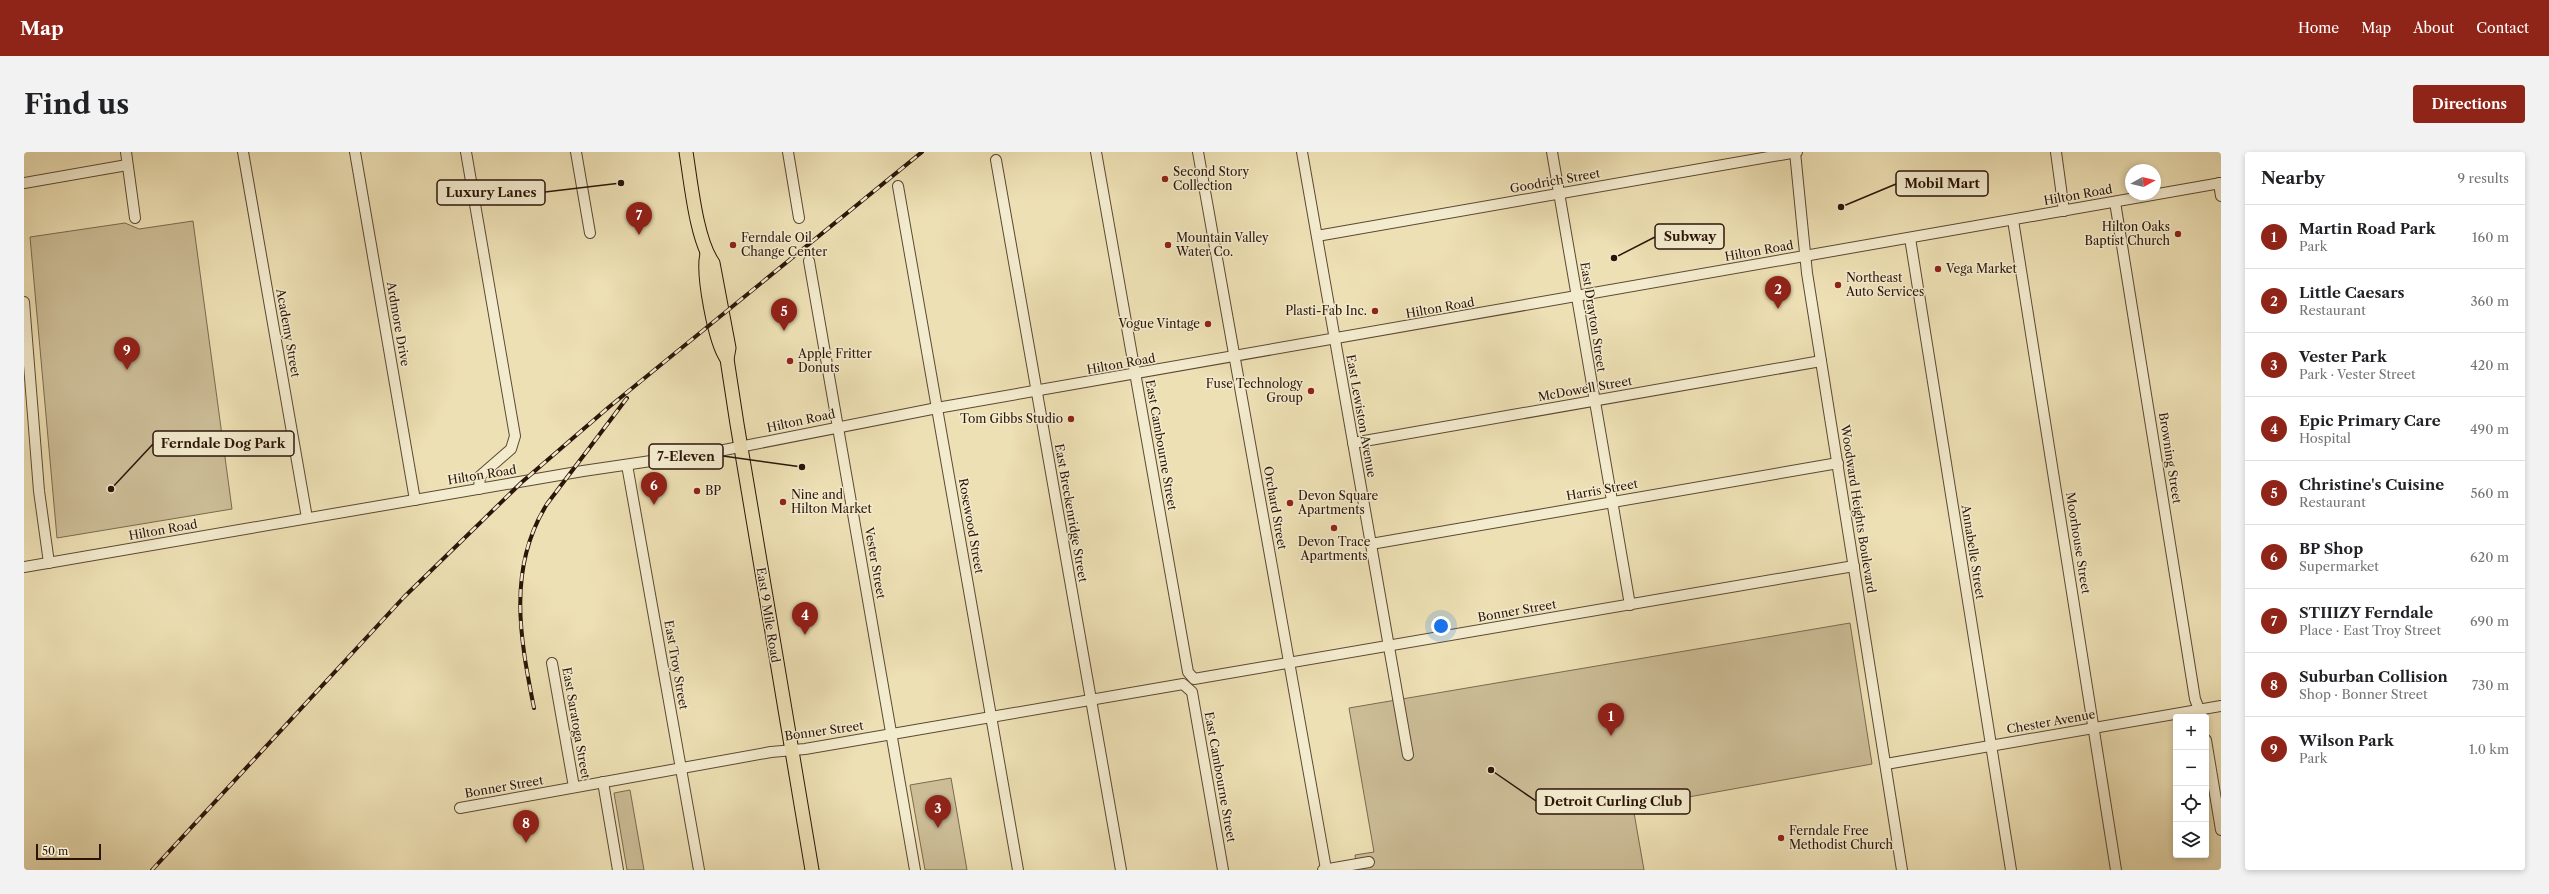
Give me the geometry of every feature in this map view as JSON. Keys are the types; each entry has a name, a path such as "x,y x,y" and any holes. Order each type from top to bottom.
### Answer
{"main road":[{"name":"East 9 Mile Road","path":"686,152 706,254 713,263 729,348 727,359 740,447 812,870"}],"street":[{"path":"126,152 135,218"},
{"name":"Academy Street","path":"243,152 307,518"},
{"name":"Ardmore Drive","path":"355,152 415,500"},
{"path":"466,152 515,441 511,448 480,476 479,489"},
{"path":"576,152 590,233"},
{"path":"788,152 799,218"},
{"name":"East Cambourne Street","path":"1096,152 1188,672"},
{"name":"Orchard Street","path":"1198,152 1326,870"},
{"name":"East Lewiston Avenue","path":"1302,152 1408,755"},
{"name":"East Drayton Street","path":"1552,152 1630,605"},
{"name":"Goodrich Street","path":"1317,236 1796,152"},
{"name":"Woodward Heights Boulevard","path":"1796,152 1805,256 1902,870"},
{"path":"2056,152 2064,211"},
{"name":"East Breckenridge Street","path":"996,160 1121,870"},
{"path":"24,183 128,165"},
{"path":"2220,183 2221,196"},
{"name":"Hilton Road","path":"24,567 479,489 740,447 837,426 937,408 1036,392 2220,183"},
{"name":"Rosewood Street","path":"898,186 1018,870"},
{"name":"Browning Street","path":"2115,202 2200,714"},
{"name":"Moorhouse Street","path":"2013,220 2116,870"},
{"name":"Annabelle Street","path":"1910,238 2011,870"},
{"name":"Vester Street","path":"809,261 915,870"},
{"path":"24,302 39,491 49,562"},
{"name":"McDowell Street","path":"1353,443 1821,362"},
{"name":"Harris Street","path":"1371,544 1838,463"},
{"name":"East Troy Street","path":"627,465 699,870"},
{"name":"Bonner Street","path":"1188,672 1192,678 1198,680 1854,566"},
{"name":"East Saratoga Street","path":"552,662 574,787"},
{"name":"Bonner Street","path":"460,808 681,768 892,734 1179,684 1186,685 1190,689"},
{"name":"East Cambourne Street","path":"1190,689 1223,870"},
{"name":"Chester Avenue","path":"2200,714 2221,706"},
{"name":"Chester Avenue","path":"1886,764 2094,728 2173,718"},
{"path":"2208,750 2221,830"},
{"name":"East Saratoga Street","path":"602,782 618,870"},
{"path":"1323,870 1356,867 1369,862"}],"shaded area":[{"path":"193,221 232,509 57,538 30,237 125,223 139,229"},
{"path":"1850,623 1872,764 1633,807 1644,870 1357,870 1355,855 1374,852 1349,708"},
{"path":"951,778 967,870 925,870 910,785"},
{"path":"630,790 644,870 627,870 614,793"}],"railway":[{"path":"152,870 404,597 522,482 609,407 922,152"},
{"path":"534,708 524,656 521,630 520,604 526,553 534,528 547,504 627,398"}],"place":[{"name":"Second Story Collection","path":"1165,179"},
{"name":"Luxury Lanes","path":"621,183"},
{"name":"Mobil Mart","path":"1841,207"},
{"name":"Hilton Oaks Baptist Church","path":"2178,234"},
{"name":"STIIIZY Ferndale","path":"639,235"},
{"name":"Ferndale Oil Change Center","path":"733,245"},
{"name":"Mountain Valley Water Co.","path":"1168,245"},
{"name":"Subway","path":"1614,258"},
{"name":"Vega Market","path":"1938,269"},
{"name":"Northeast Auto Services","path":"1838,285"},
{"name":"Little Caesars","path":"1778,309"},
{"name":"Plasti-Fab Inc.","path":"1375,311"},
{"name":"Vogue Vintage","path":"1208,324"},
{"name":"Christine's Cuisine","path":"784,331"},
{"name":"Apple Fritter Donuts","path":"790,361"},
{"name":"Wilson Park","path":"127,370"},
{"name":"Fuse Technology Group","path":"1311,391"},
{"name":"Tom Gibbs Studio","path":"1071,419"},
{"name":"7-Eleven","path":"802,467"},
{"name":"Ferndale Dog Park","path":"111,489"},
{"name":"BP","path":"697,491"},
{"name":"Nine and Hilton Market","path":"783,502"},
{"name":"Devon Square Apartments","path":"1290,503"},
{"name":"BP Shop","path":"654,505"},
{"name":"Devon Trace Apartments","path":"1334,528"},
{"name":"Epic Primary Care","path":"805,635"},
{"name":"Martin Road Park","path":"1611,736"},
{"name":"Detroit Curling Club","path":"1491,770"},
{"name":"Vester Park","path":"938,828"},
{"name":"Ferndale Free Methodist Church","path":"1781,838"},
{"name":"Suburban Collision","path":"526,843"}]}
